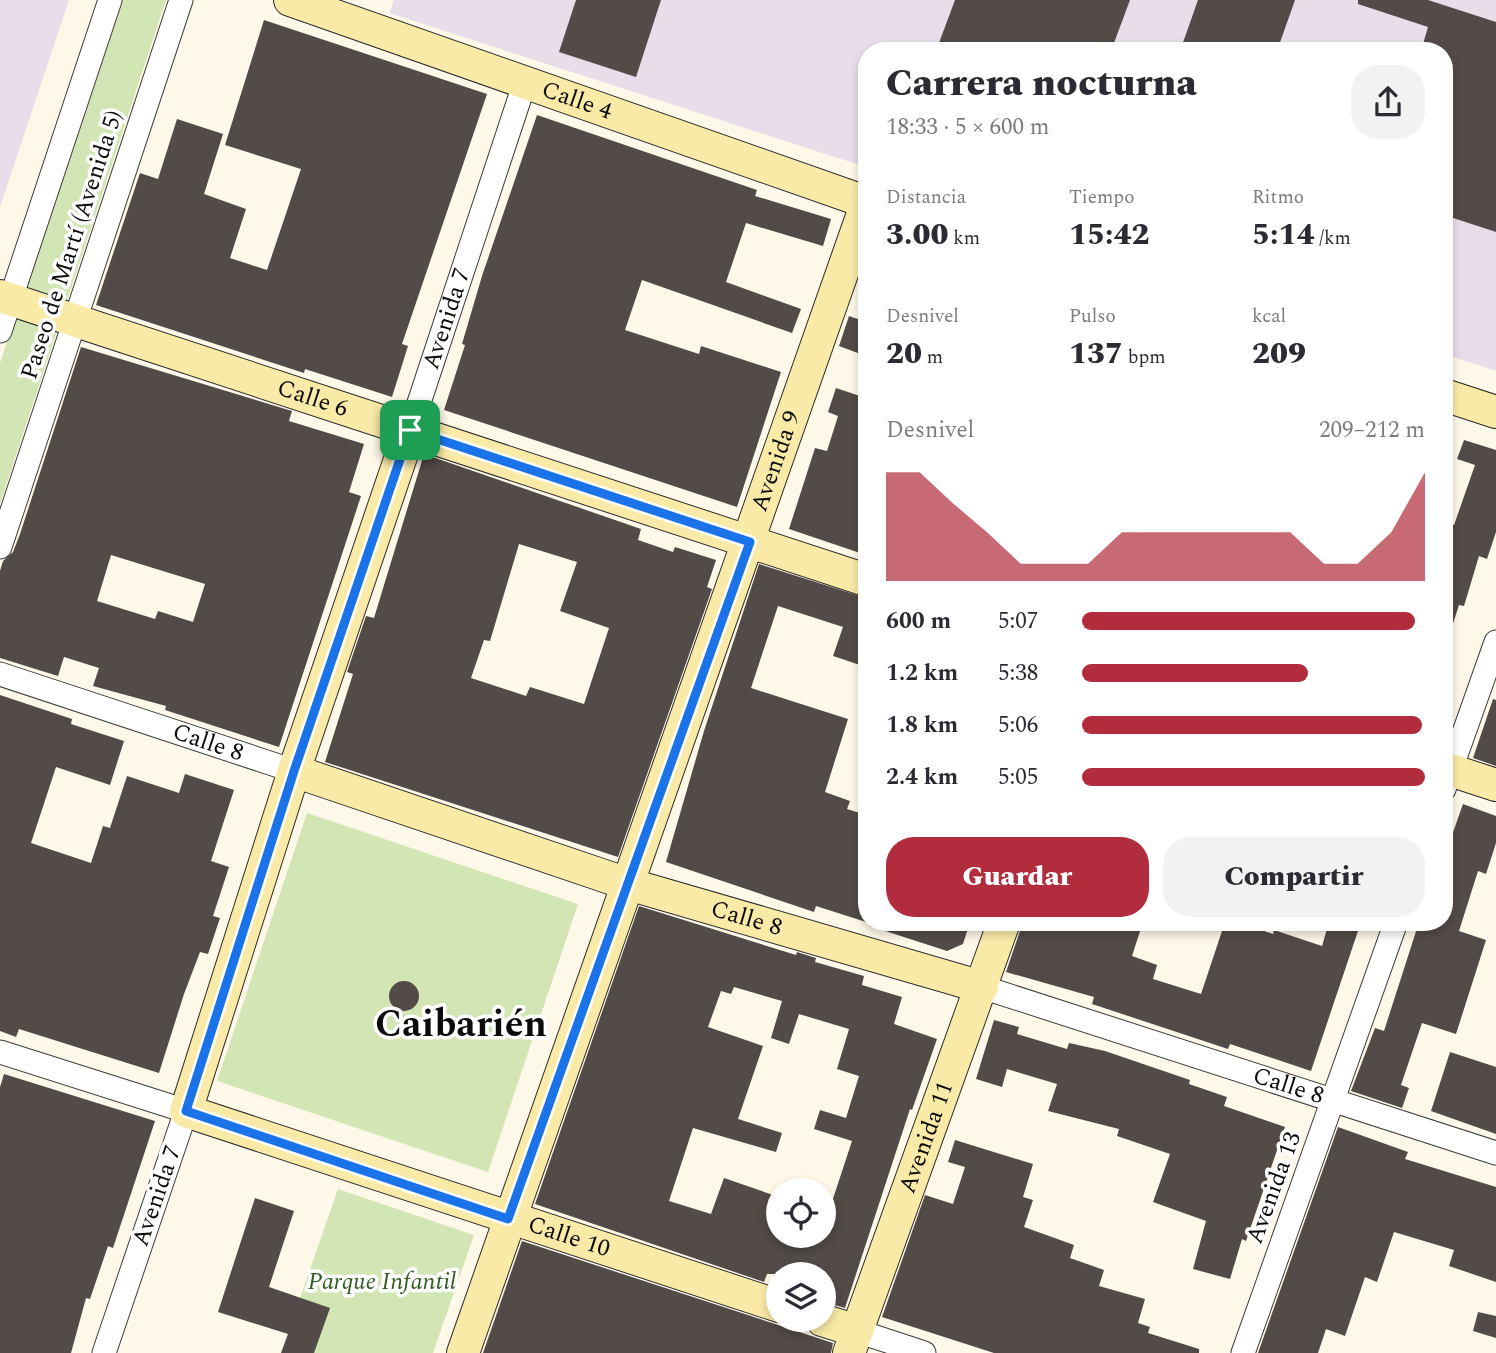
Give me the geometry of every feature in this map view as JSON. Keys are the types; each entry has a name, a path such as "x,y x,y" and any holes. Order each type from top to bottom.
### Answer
{"street":[{"name":"Paseo de Martí (Avenida 5)","path":"0,331 5,298 110,0"},
{"name":"Paseo de Martí (Avenida 5)","path":"0,547 181,0"},
{"name":"Calle 4","path":"290,0 858,200"},
{"name":"Avenida 7","path":"104,1353 186,1111 294,771 525,82"},
{"name":"Avenida 9","path":"463,1353 508,1219 750,542 858,226"},
{"name":"Calle 6","path":"5,298 858,577"},
{"path":"1453,398 1496,412"},
{"path":"1453,757 1496,642"},
{"name":"Calle 8","path":"0,674 628,884 982,987 1496,1153"},
{"path":"1453,777 1496,785"},
{"name":"Avenida 11","path":"853,1342 1001,931"},
{"name":"Avenida 13","path":"1242,1353 1393,931"},
{"name":"Calle 10","path":"0,1052 766,1302"},
{"path":"836,1330 853,1342 925,1353"}],"shaded area":[{"path":"0,0 69,0 0,207"},
{"path":"394,0 1496,0 1496,371 1453,357 1453,42 858,42 858,164 389,13"}],"green space":[{"path":"119,0 166,0 0,504 0,363"},
{"path":"307,813 578,904 488,1172 217,1081"},
{"name":"Parque Infantil","path":"338,1189 474,1235 433,1353 281,1353"}],"building":[{"path":"576,0 661,0 636,77 559,52"},
{"path":"955,0 1130,0 1114,42 939,42"},
{"path":"1198,0 1295,0 1280,42 1183,42"},
{"path":"1358,0 1428,0 1496,22 1496,232 1453,218 1453,42 1424,42 1428,27 1358,4"},
{"path":"264,20 487,94 402,344 408,346 392,397 305,369 304,373 96,305 140,173 158,179 177,119 223,134 204,194 246,209 230,258 267,270 301,169 225,145"},
{"path":"537,115 757,190 755,196 831,219 823,246 746,223 726,282 801,309 792,333 642,280 625,330 699,354 701,346 781,372 737,507 444,410 465,345 462,344 482,276"},
{"path":"849,316 858,319 858,353 839,346"},
{"path":"81,347 292,411 289,421 364,444 349,492 361,496 279,747 165,710 166,706 93,686 99,668 64,657 58,676 0,658 0,571 3,561 13,552","holes":["111,555 205,584 193,622 158,611 155,619 97,601"]},
{"path":"836,388 858,395 858,552 789,529 815,448 827,451 838,416 828,412"},
{"path":"1464,440 1496,450 1496,532 1487,559 1479,556 1464,606 1459,605 1453,624 1453,525 1475,465 1457,459"},
{"path":"424,454 641,529 638,540 673,552 675,547 716,560 707,587 712,589 618,857 325,762 353,674 347,672 366,616 374,618","holes":["519,544 577,562 560,611 609,628 584,704 530,687 526,696 471,678 484,640 490,641"]},
{"path":"759,564 858,595 858,664 833,656 843,627 778,606 751,688 848,719 825,792 850,801 847,809 858,812 858,919 816,906 814,912 666,862 704,731"},
{"path":"0,695 72,719 71,724 124,741 110,785 56,767 31,843 91,863 103,826 110,828 127,776 179,793 185,774 234,790 211,861 229,867 213,916 220,918 208,954 200,952 159,1073 19,1029 16,1037 0,1031"},
{"path":"1493,699 1496,700 1496,766 1473,758"},
{"path":"1463,804 1496,816 1496,843 1486,874 1478,871 1459,931 1486,940 1456,1034 1422,1023 1401,1085 1409,1088 1402,1108 1351,1091 1375,1028 1384,1031 1416,931 1453,931 1453,832"},
{"path":"639,906 796,955 797,952 816,958 815,962 864,976 862,985 902,997 894,1024 937,1039 912,1110 910,1109 845,1308 836,1305 836,1262 766,1262 764,1282 535,1204","holes":["734,987 782,1001 771,1038 789,1044 799,1014 849,1029 837,1069 859,1076 846,1118 820,1110 814,1129 852,1141 836,1190 836,1248 766,1248 766,1193 724,1178 711,1214 669,1201 693,1128 776,1152 782,1133 738,1119 763,1046 708,1027 721,991 731,994"]},
{"path":"885,931 967,931 963,944 947,951"},
{"path":"1020,931 1140,931 1132,956 1157,965 1153,979 1201,994 1222,931 1264,931 1273,934 1277,931 1322,946 1326,931 1358,931 1311,1071 1230,1044 1228,1049 1092,1004 1094,997 1006,972"},
{"path":"404,981 415,985 419,996 415,1007 404,1011 393,1007 389,996 393,985"},
{"path":"994,1020 1019,1027 1017,1034 1067,1049 1069,1043 1105,1051 1190,1080 1189,1084 1227,1097 1224,1106 1285,1127 1246,1241 1242,1239 1230,1279 1193,1269 1206,1221 1153,1202 1170,1154 1117,1136 1119,1129 1048,1111 1057,1084 1007,1069 1002,1087 976,1079"},
{"path":"1450,1052 1496,1067 1496,1134 1431,1111"},
{"path":"4,1074 155,1121 113,1248 108,1246 90,1299 86,1298 71,1353 0,1353 0,1087"},
{"path":"1338,1127 1408,1152 1405,1159 1496,1187 1496,1282 1449,1266 1454,1250 1394,1232 1377,1282 1365,1277 1345,1336 1326,1329 1318,1353 1258,1353"},
{"path":"955,1140 1033,1164 1023,1197 1033,1200 1024,1227 1074,1245 1070,1258 1104,1270 1099,1286 1145,1299 1138,1323 1150,1327 1148,1333 1199,1349 1199,1353 994,1353 882,1317 925,1195 953,1204 965,1167 948,1162"},
{"path":"255,1198 294,1211 269,1287 330,1308 314,1353 281,1353 288,1334 218,1312"},
{"path":"522,1241 766,1321 766,1332 799,1332 833,1343 831,1353 483,1353"},
{"path":"1478,1312 1496,1316 1496,1338 1473,1331"}],"district":[{"name":"Caibarién","path":"461,1025"}],"route":[{"path":"410,430 750,542 508,1219 186,1111 294,771 410,430"}]}
